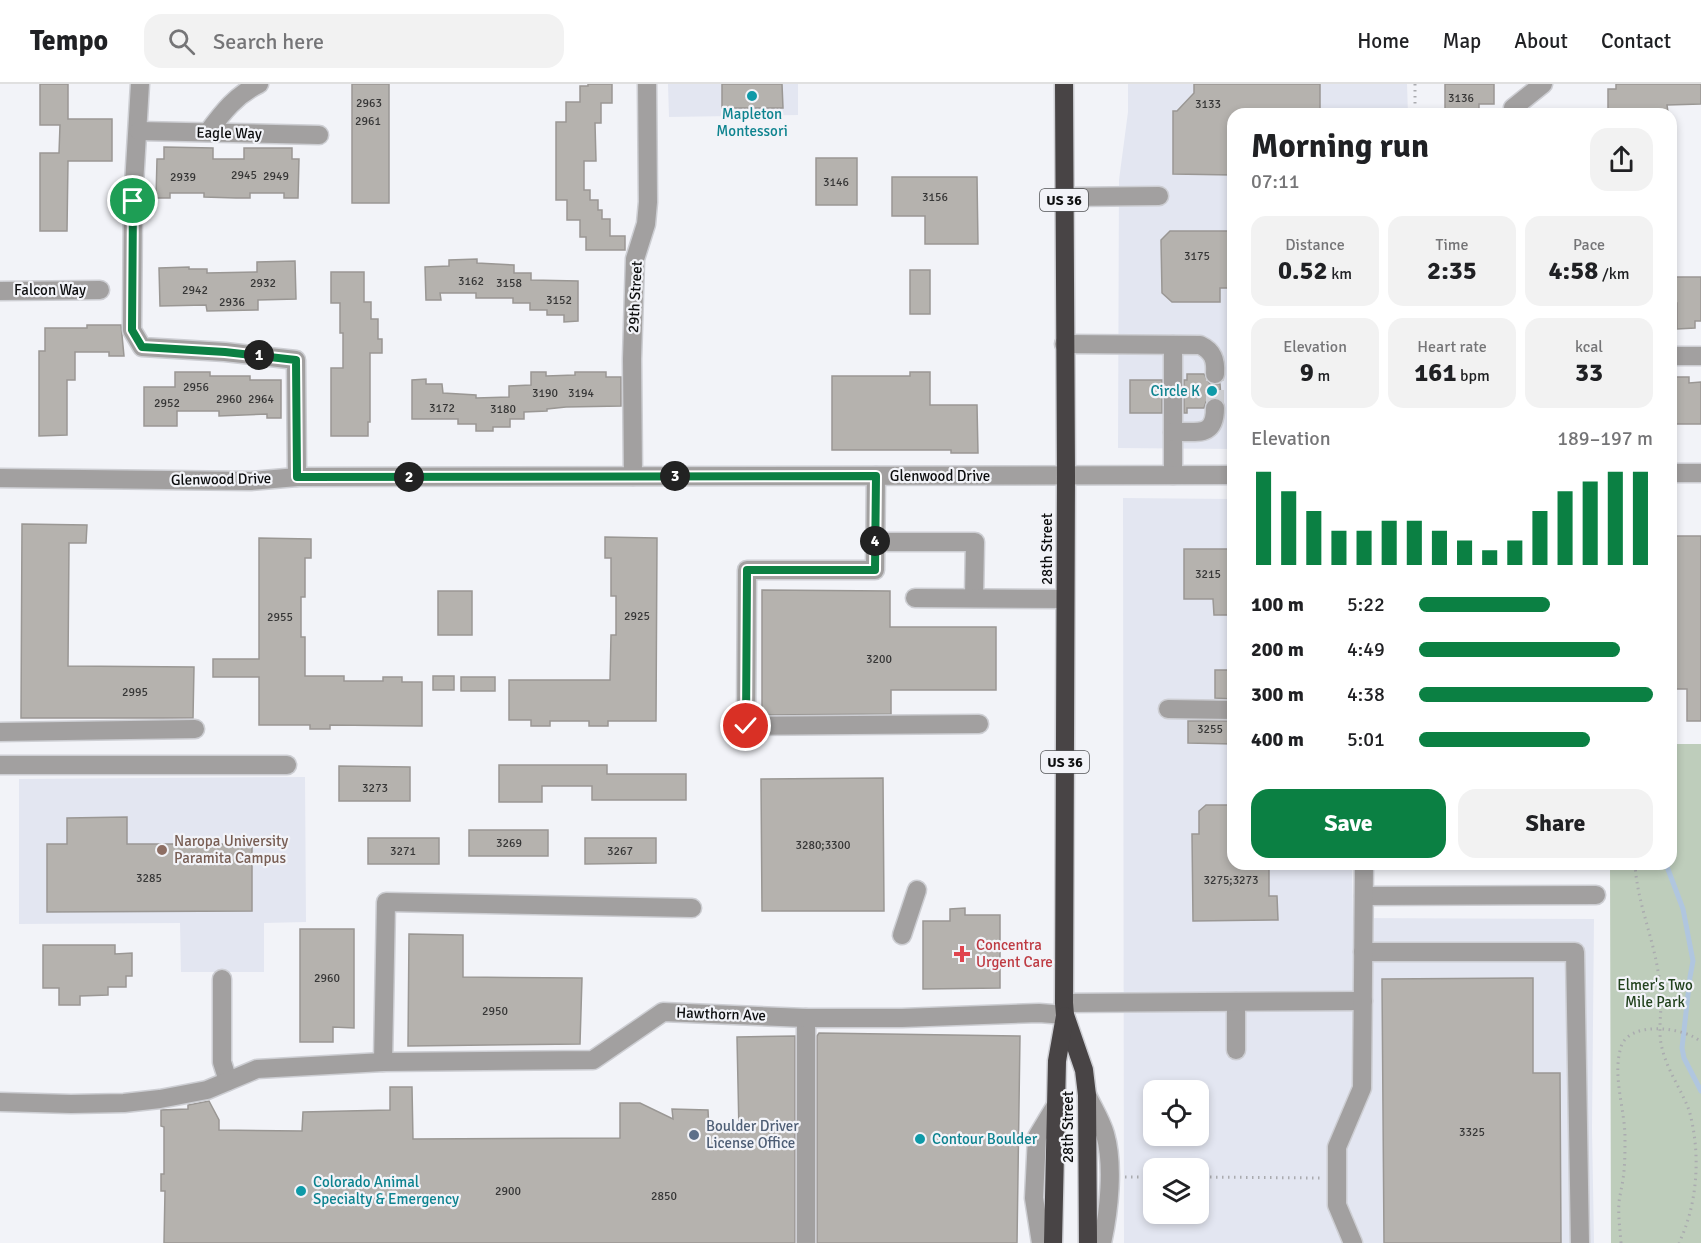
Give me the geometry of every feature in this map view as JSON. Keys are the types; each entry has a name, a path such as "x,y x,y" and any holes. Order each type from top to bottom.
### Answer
{"highway":[{"name":"28th Street","path":"1053,1243 1057,1061 1065,1009 1064,84"},
{"name":"28th Street","path":"1065,1009 1084,1070 1087,1095 1088,1243"}],"street":[{"path":"140,84 139,131 133,201 132,330 142,347 225,352 296,360 297,477"},
{"path":"208,132 226,108 245,91 259,84"},
{"name":"29th Street","path":"633,476 632,359 635,259 646,224 648,202 647,84"},
{"path":"1513,108 1543,84"},
{"name":"Eagle Way","path":"139,131 319,135"},
{"path":"1064,197 1159,196"},
{"name":"Falcon Way","path":"0,291 100,290"},
{"path":"1064,344 1200,345 1206,348 1214,359 1215,374"},
{"path":"1173,345 1173,475"},
{"path":"1677,356 1701,356"},
{"path":"1173,432 1205,431 1215,420 1215,408"},
{"path":"1677,473 1701,473"},
{"name":"Glenwood Drive","path":"0,478 251,481 297,477 1227,475"},
{"path":"876,476 875,570 747,570 746,726 979,724"},
{"path":"875,542 975,542 974,598"},
{"path":"915,598 1065,598"},
{"path":"1168,709 1227,710"},
{"path":"0,732 195,729"},
{"path":"0,765 287,765"},
{"path":"1353,1243 1337,1205 1337,1147 1362,1089 1364,870"},
{"path":"902,935 917,891"},
{"path":"1364,896 1596,895"},
{"path":"383,1062 386,902 692,908"},
{"path":"1363,952 1575,952 1580,1243"},
{"path":"222,980 222,1062 228,1081"},
{"name":"Hawthorn Ave","path":"0,1102 71,1104 160,1100 207,1090 257,1069 383,1062 593,1060 663,1012 806,1018 1001,1016 1065,1009 1236,1002 1363,1001"},
{"path":"1236,1002 1236,1050"},
{"path":"806,1018 806,1243"},
{"path":"1087,1095 1102,1127 1108,1147 1108,1214 1102,1243"},
{"path":"1041,1243 1034,1198 1036,1145 1037,1137 1055,1107"}],"path":[{"path":"1415,84 1415,108"},
{"path":"1636,870 1642,910 1658,970 1661,1044 1689,1111 1696,1143 1697,1175 1693,1208 1679,1243"},
{"path":"1621,1243 1619,1200 1623,1179 1625,1136 1618,1067 1621,1047 1627,1036 1640,1030 1660,1029 1691,1035 1701,1042"},
{"path":"1122,1177 1143,1177"},
{"path":"1209,1177 1337,1178"}],"shaded area":[{"path":"668,84 798,84 798,115 669,117"},
{"path":"1128,84 1407,84 1408,108 1227,108 1227,449 1118,448 1119,180 1128,112"},
{"path":"1123,498 1227,499 1227,870 1352,870 1353,918 1594,919 1592,1128 1594,1243 1124,1243"},
{"name":"Naropa University Paramita Campus","path":"305,777 306,922 264,923 264,972 181,972 180,923 19,924 19,779"}],"green space":[{"name":"Elmer's Two Mile Park","path":"1677,744 1701,744 1701,1243 1611,1243 1610,870 1677,870"}],"building":[{"path":"40,84 68,84 68,119 112,119 112,161 68,161 67,231 40,231 40,153 59,153 60,125 40,125"},
{"path":"352,84 389,84 389,203 352,203"},
{"path":"588,84 612,84 612,103 601,103 601,123 595,123 596,161 584,161 584,190 590,190 590,200 598,200 598,210 602,210 602,219 610,219 610,236 625,236 625,250 586,250 586,237 580,237 580,220 567,220 567,200 556,200 556,122 566,122 566,102 580,102 580,86 588,86"},
{"name":"Mapleton Montessori","path":"722,84 782,84 783,108 722,108"},
{"path":"1194,84 1320,84 1320,108 1227,108 1227,175 1173,174 1173,111 1177,111 1194,93"},
{"path":"1445,84 1494,84 1494,104 1479,104 1479,108 1445,108"},
{"path":"1616,84 1701,84 1701,104 1667,105 1667,108 1608,108 1608,89 1616,89"},
{"path":"164,147 213,148 213,159 244,159 244,148 292,148 292,159 299,159 298,198 284,198 284,193 250,193 250,198 236,198 204,197 204,193 170,193 170,198 156,198 157,159 164,159"},
{"path":"816,158 857,158 857,205 816,205"},
{"path":"892,177 977,177 978,244 925,244 925,216 892,216"},
{"path":"1170,231 1227,231 1227,288 1220,288 1220,302 1172,302 1162,293 1161,240"},
{"path":"477,259 477,263 514,265 514,273 531,273 531,280 578,281 578,321 564,322 564,315 547,315 547,310 530,310 530,303 513,303 513,298 476,298 476,293 440,293 441,300 426,300 425,267 449,266 449,260"},
{"path":"295,261 296,299 258,300 258,310 207,311 206,305 160,306 159,268 189,267 189,269 207,269 207,273 257,272 257,262"},
{"path":"910,270 930,270 930,314 910,314"},
{"path":"331,272 364,272 364,302 371,302 371,319 378,319 378,339 382,339 382,353 370,353 368,436 331,436 331,368 343,368 343,333 340,333 340,303 331,303"},
{"path":"1677,277 1701,277 1701,321 1695,321 1695,328 1677,329"},
{"path":"87,325 121,325 124,356 109,356 109,352 75,352 75,380 67,380 67,435 39,436 39,351 45,351 45,328 87,328"},
{"path":"175,372 210,372 210,376 250,376 250,380 281,380 281,418 267,418 267,414 219,416 219,411 177,411 177,426 144,426 144,387 175,387"},
{"path":"531,372 546,372 546,376 575,375 575,372 606,372 606,377 621,377 621,406 566,407 524,412 524,419 510,419 510,427 493,427 493,431 476,431 476,424 458,424 458,419 412,419 412,380 426,379 426,384 442,384 443,393 476,395 476,398 509,397 509,386 531,385"},
{"path":"910,372 930,372 930,405 977,405 978,453 951,453 951,450 832,450 832,376 910,376"},
{"name":"Circle K","path":"1187,374 1204,374 1210,384 1220,384 1221,398 1211,398 1206,402 1204,408 1187,408 1187,413 1184,413 1184,380 1187,380"},
{"path":"1677,377 1689,377 1689,383 1701,382 1701,424 1677,424"},
{"path":"1130,380 1162,380 1162,413 1130,413"},
{"path":"22,524 87,525 86,543 69,543 68,666 194,667 193,718 21,718"},
{"path":"1677,536 1701,536 1701,721 1687,721 1687,689 1677,689"},
{"path":"605,537 657,538 656,721 608,721 608,726 589,726 589,721 550,721 550,726 531,726 531,720 509,720 509,680 610,680 611,635 616,635 616,596 611,596 611,558 605,558"},
{"path":"259,538 311,539 311,558 305,558 305,597 301,597 301,637 305,637 305,676 344,676 344,681 383,681 383,677 402,677 402,682 422,682 422,726 330,725 330,729 310,729 310,725 259,725 259,677 213,677 213,659 259,659"},
{"path":"1184,549 1227,549 1227,615 1214,615 1213,599 1184,599"},
{"path":"762,590 890,591 890,627 996,627 996,690 891,690 891,714 762,715"},
{"path":"438,591 472,591 472,635 438,635"},
{"path":"1215,670 1227,670 1227,699 1215,698"},
{"path":"433,676 454,676 454,690 433,690"},
{"path":"461,677 495,677 495,691 461,691"},
{"path":"1188,721 1227,721 1227,744 1188,743"},
{"path":"499,765 607,765 607,774 686,774 686,800 592,800 592,786 542,786 542,802 499,802"},
{"path":"339,766 410,767 410,801 339,801"},
{"path":"883,778 884,911 762,911 761,779"},
{"path":"1206,805 1227,805 1227,870 1269,870 1269,896 1277,896 1278,920 1193,921 1192,834 1199,834 1199,811"},
{"path":"127,817 127,844 252,844 252,911 47,912 47,844 67,844 67,818"},
{"path":"469,830 548,830 548,856 469,856"},
{"path":"368,838 439,838 439,864 368,864"},
{"path":"585,838 656,838 656,863 585,864"},
{"name":"Concentra Urgent Care","path":"965,908 965,915 1000,915 1000,988 923,989 923,921 950,921 950,909"},
{"path":"300,929 354,929 354,1028 333,1027 333,1042 300,1042"},
{"path":"409,934 463,935 463,977 582,978 580,1044 408,1046"},
{"path":"43,945 115,945 115,954 132,953 132,976 126,976 126,987 108,987 108,995 80,996 80,1005 59,1005 59,988 43,988"},
{"path":"1533,978 1533,1073 1560,1073 1561,1243 1384,1243 1382,979"},
{"name":"Contour Boulder","path":"819,1033 1020,1036 1017,1243 817,1243 817,1036"},
{"path":"795,1036 795,1243 164,1243 165,1191 161,1191 161,1174 164,1174 164,1127 161,1126 161,1110 188,1109 188,1105 209,1101 219,1120 219,1130 302,1131 303,1112 390,1110 390,1087 412,1087 413,1139 620,1138 620,1103 640,1103 673,1119 672,1109 708,1110 709,1130 739,1132 737,1037"}],"waterway":[{"path":"1668,870 1683,909 1693,961 1682,1048 1684,1058 1701,1091"}],"tunnel":[{"path":"1215,374 1215,408"}],"place":[{"name":"Mapleton Montessori","path":"752,96"},
{"name":"Circle K","path":"1212,391"},
{"name":"Naropa University Paramita Campus","path":"162,850"},
{"name":"Concentra Urgent Care","path":"962,954"},
{"name":"Boulder Driver License Office","path":"694,1135"},
{"name":"Contour Boulder","path":"920,1139"},
{"name":"Colorado Animal Specialty & Emergency","path":"301,1191"}],"route":[{"path":"133,201 132,330 142,347 253,354 296,360 297,477 876,476 875,570 747,570 746,726"}]}
